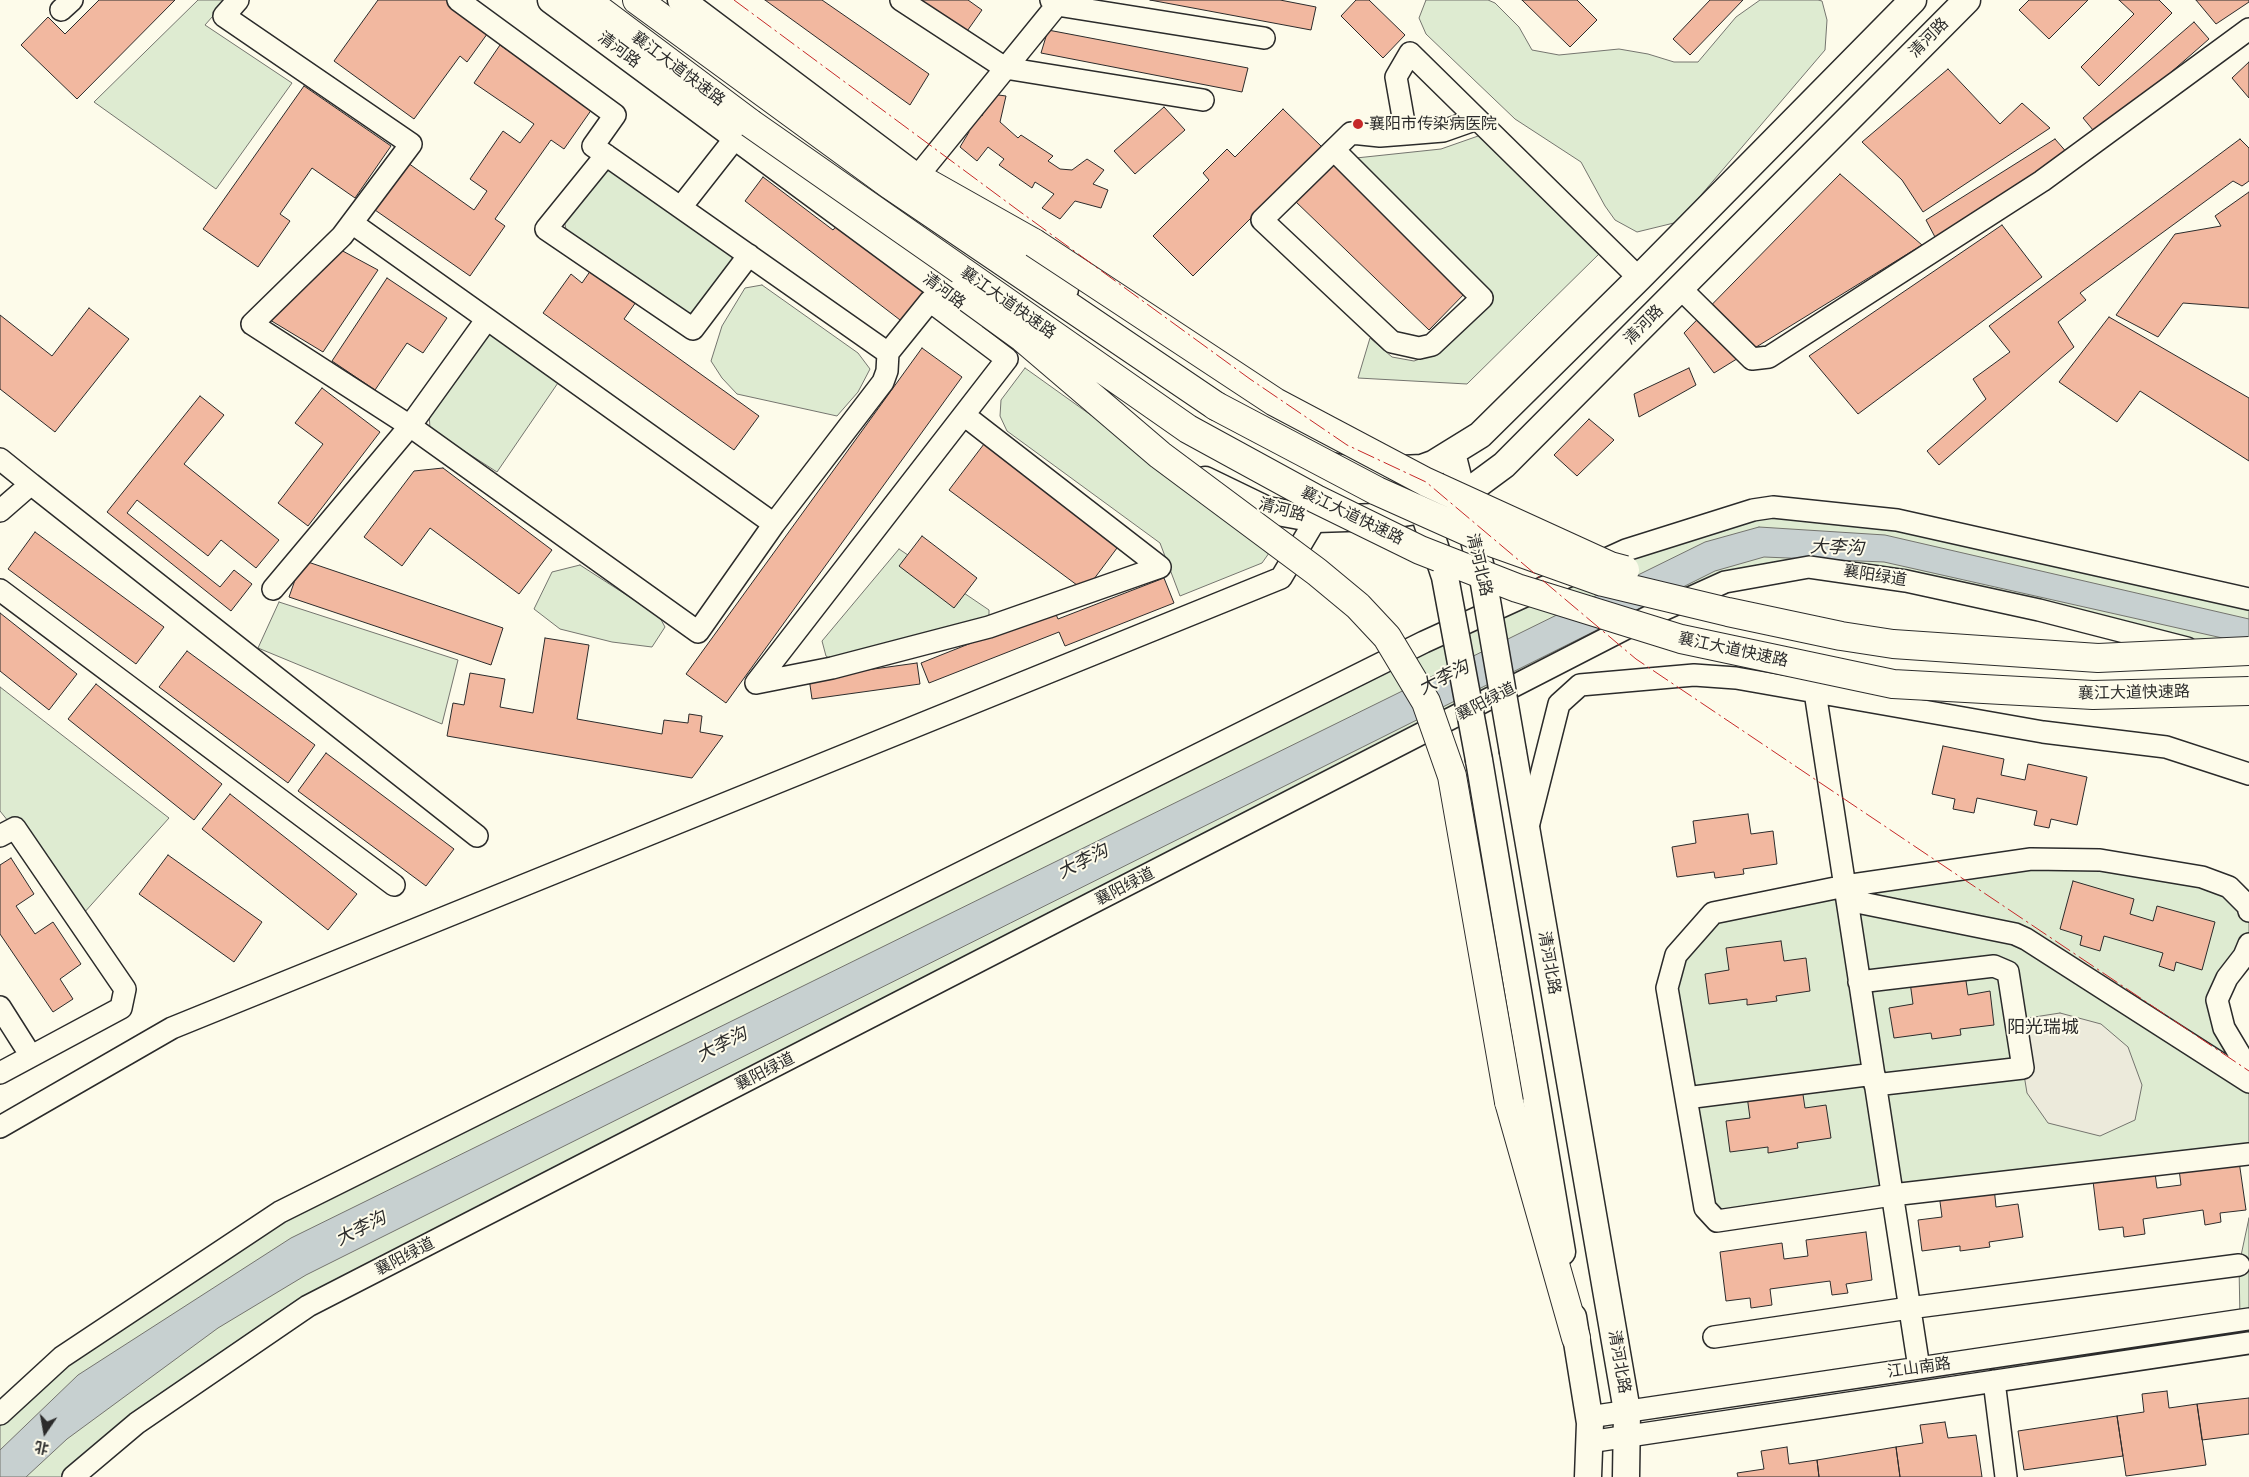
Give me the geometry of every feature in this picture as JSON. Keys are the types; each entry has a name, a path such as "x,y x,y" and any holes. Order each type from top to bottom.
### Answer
{"highway":[{"name":"襄江大道快速路","path":"586,0 743,130 1188,429 1316,499 1420,550 1517,588 1681,640 1893,684 2093,695 2249,691"},
{"name":"襄江大道快速路","path":"637,0 890,186 1216,406 1378,492 1491,542 1603,582 1728,612 1841,636 1893,644 2098,658 2249,651"},
{"path":"743,130 1023,338 1160,454 1324,578 1358,606 1387,637 1426,702 1452,776 1509,1102 1576,1338"},
{"path":"917,177 1034,243 1275,402 1426,482 1610,566 1841,636"}],"main road":[{"name":"清河路","path":"552,0 743,130 1017,345 1205,480 1267,510 1316,519 1377,517 1423,510 1451,503 1504,465 1967,0"},
{"path":"681,0 1148,352 1281,446 1317,464 1356,471 1422,468 1433,464 1480,435 1639,278 1913,0"},
{"name":"清河北路","path":"1452,453 1482,572 1527,832 1627,1424 1626,1477"},
{"path":"1401,469 1423,510 1439,555 1479,760 1576,1338 1589,1430 1588,1477"}],"street":[{"path":"238,0 224,16 411,144 342,236 252,324 410,426 698,632 774,524 883,382 887,371 888,353 930,301 1007,359 756,683 832,668 989,627 1160,567 964,415"},
{"path":"458,0 615,115 593,146 888,353"},
{"path":"902,0 1005,68 1203,100"},
{"path":"917,177 1056,2 1264,38"},
{"path":"1680,288 1752,359 1769,357 2042,181 2249,29"},
{"path":"1406,134 1396,77 1410,53 1639,278"},
{"path":"1334,150 1482,298 1432,345 1419,348 1392,342 1262,220 1334,150 1352,133 1380,136 1443,131 1477,119"},
{"path":"681,207 743,130"},
{"path":"606,155 546,229 693,329 749,255"},
{"path":"352,223 774,524"},
{"path":"273,589 410,426 487,319"},
{"path":"0,459 477,836"},
{"path":"0,511 30,484"},
{"path":"0,1414 62,1358 280,1212 1424,642 1626,550 1753,510 1773,507 1897,520 2249,599"},
{"path":"0,1127 172,1028 1281,578 1316,519"},
{"name":"襄阳绿道","path":"73,1477 137,1423 308,1306 1654,614 1725,582 1808,566 1906,580 2039,610 2249,665"},
{"path":"0,590 394,885"},
{"path":"1527,832 1559,704 1580,685 1694,675 1736,678 2043,732 2166,747 2249,774"},
{"path":"1815,692 1919,1368"},
{"path":"0,836 15,828 125,989 121,1008 0,1073"},
{"path":"2249,911 2248,906 2229,887 2202,877 2100,860 2031,859 1846,893 1712,913 1676,955 1667,988 1705,1208 1717,1221 1892,1195 2249,1154"},
{"path":"1846,893 2021,936 2249,1082"},
{"path":"2249,944 2244,956 2227,978 2217,1000 2224,1028 2249,1070"},
{"path":"1686,1098 1874,1079 2023,1068 2008,972 1994,966 1860,982"},
{"path":"0,1007 31,1056"},
{"path":"1714,1337 1909,1308 2239,1265"},
{"name":"江山南路","path":"1589,1430 1919,1368 2249,1319"},
{"name":"江山南路","path":"1627,1424 1994,1381 2249,1343"},
{"path":"1994,1381 2006,1477"}],"green space":[{"path":"198,0 227,0 205,25 292,83 216,189 94,102"},
{"path":"1426,0 1488,0 1495,3 1519,27 1532,50 1559,55 1619,49 1648,54 1674,62 1698,62 1736,17 1760,0 1818,0 1822,1 1827,20 1825,50 1678,222 1637,232 1615,220 1605,206 1581,162 1515,119 1426,34 1419,18"},
{"path":"1481,135 1601,252 1467,384 1358,378 1370,338 1392,357 1414,361 1431,355 1490,294 1356,158 1441,149"},
{"path":"624,168 731,242 734,275 708,310 675,316 569,245 562,209 592,172"},
{"path":"762,285 858,353 870,369 858,392 837,416 737,394 722,378 711,361 722,326 745,288"},
{"path":"486,332 562,377 497,472 430,429 429,412"},
{"path":"1025,368 1274,546 1262,563 1180,596 1160,543 1007,431 1000,416 1001,400"},
{"path":"1773,507 2249,597 2249,665 1809,567 1725,582 308,1306 73,1477 0,1477 0,1414 280,1212 1626,550"},
{"path":"899,549 989,610 989,627 833,661 826,656 822,641"},
{"path":"580,565 659,616 665,627 652,647 612,642 560,629 534,609 552,572"},
{"path":"279,602 458,660 442,724 258,648"},
{"path":"0,687 169,818 83,914 0,811"},
{"path":"2031,859 2202,877 2249,911 2249,944 2217,1000 2249,1070 2249,1154 1717,1221 1667,988 1713,913"},
{"path":"2249,1218 2249,1319 2240,1320 2239,1265"}],"shaded area":[{"path":"2060,1013 2101,1024 2128,1047 2142,1085 2135,1120 2100,1136 2048,1123 2027,1093 2015,1020"}],"water":[{"name":"大李沟","path":"1759,527 1885,535 2249,619 2249,644 1884,562 1764,557 1715,571 306,1275 218,1328 67,1439 26,1477 0,1477 0,1450 78,1375 291,1238 1705,542"}],"building":[{"path":"99,0 175,0 77,99 21,45 48,17 65,34"},
{"path":"378,0 448,0 490,30 467,62 460,56 414,119 334,61"},
{"path":"765,0 822,0 929,74 910,105"},
{"path":"913,0 968,0 982,10 965,34"},
{"path":"1150,0 1280,0 1316,7 1311,30"},
{"path":"1356,0 1369,0 1405,35 1383,58 1341,16"},
{"path":"1522,0 1577,0 1597,20 1570,47"},
{"path":"1710,0 1743,0 1690,55 1673,39"},
{"path":"2029,0 2088,0 2049,39 2019,10"},
{"path":"2119,0 2159,0 2172,13 2099,86 2081,67 2134,14"},
{"path":"2196,0 2249,0 2249,2 2216,24"},
{"path":"2194,22 2209,39 2098,136 2083,118"},
{"path":"1048,30 1248,68 1242,92 1041,53"},
{"path":"500,45 592,109 564,149 551,140 495,219 505,226 470,276 375,210 408,163 474,210 487,191 470,179 503,131 520,143 534,124 474,83"},
{"path":"2249,62 2249,98 2232,78"},
{"path":"1948,69 2000,124 2022,103 2050,128 1923,212 1902,180 1862,142"},
{"path":"304,86 391,146 355,198 312,168 280,214 290,221 258,267 203,229"},
{"path":"991,94 1006,96 1000,122 1018,138 1021,135 1053,156 1048,161 1060,169 1072,170 1087,159 1104,170 1093,184 1108,190 1101,208 1075,201 1060,219 1042,208 1054,194 1035,182 1032,188 999,165 1004,159 988,147 977,161 960,147 969,132 965,124 976,110 982,116"},
{"path":"1164,107 1185,130 1135,174 1114,151"},
{"path":"1283,109 1322,147 1193,276 1153,236 1209,180 1203,173 1227,149 1235,157"},
{"path":"2055,139 2069,155 1935,237 1926,220"},
{"path":"2240,139 2249,148 2249,181 2242,186 2233,181 2080,293 2086,300 2058,322 2074,347 1939,465 1927,451 1986,399 1973,379 2010,352 1989,326"},
{"path":"1333,160 1468,290 1429,330 1294,200"},
{"path":"1840,174 1922,245 1714,373 1684,333"},
{"path":"763,177 833,230 839,223 928,292 904,323 745,201"},
{"path":"2249,192 2249,308 2183,303 2158,337 2116,315 2175,234 2221,226 2215,216"},
{"path":"2002,225 2042,277 1858,414 1809,356"},
{"path":"339,249 378,270 323,352 270,320"},
{"path":"591,270 636,302 624,319 759,416 734,450 543,313 571,274 582,283"},
{"path":"387,278 447,318 423,353 407,343 375,390 332,361"},
{"path":"89,308 129,339 55,432 0,389 0,315 52,356"},
{"path":"2109,317 2249,398 2249,461 2140,391 2117,422 2059,382"},
{"path":"922,348 962,377 726,703 686,674"},
{"path":"1689,368 1696,385 1639,417 1634,394"},
{"path":"322,388 380,432 308,526 278,503 323,444 295,423"},
{"path":"200,396 224,415 184,464 279,540 256,568 221,540 208,556 137,500 127,513 220,587 234,570 252,584 231,611 107,512"},
{"path":"1589,419 1614,440 1577,476 1554,455"},
{"path":"984,444 1120,544 1085,591 949,490"},
{"path":"443,468 552,550 519,594 430,528 402,566 364,537 414,471"},
{"path":"35,532 164,627 136,664 8,569"},
{"path":"922,536 977,578 954,608 899,566"},
{"path":"302,560 503,628 491,665 289,597"},
{"path":"1164,578 1174,603 1065,646 1059,632 929,683 921,663 1054,610 1058,619"},
{"path":"0,613 77,674 49,710 0,671"},
{"path":"545,638 589,645 577,719 662,734 664,720 688,723 689,714 702,716 700,732 723,736 692,778 447,736 453,703 464,705 470,673 505,679 500,707 533,713"},
{"path":"187,651 315,745 288,783 159,687"},
{"path":"917,663 920,684 812,699 809,678"},
{"path":"96,684 222,784 194,820 68,719"},
{"path":"1943,746 2004,759 2001,775 2025,780 2028,764 2087,777 2077,825 2051,819 2049,828 2034,825 2037,811 1977,798 1974,813 1953,809 1955,799 1932,794"},
{"path":"326,753 454,849 426,886 298,791"},
{"path":"230,794 357,894 328,930 202,829"},
{"path":"1748,814 1751,834 1773,831 1777,864 1743,869 1744,874 1715,878 1714,872 1677,877 1672,847 1696,843 1693,821"},
{"path":"168,855 262,922 234,962 139,894"},
{"path":"11,858 34,894 16,906 35,934 53,922 81,964 60,979 73,999 53,1012 0,934 0,865"},
{"path":"2073,881 2134,899 2130,914 2153,921 2157,906 2215,922 2202,970 2176,962 2174,971 2159,966 2163,953 2104,936 2100,951 2080,945 2082,936 2060,929"},
{"path":"1781,941 1784,961 1806,958 1810,991 1776,996 1777,1001 1747,1005 1747,999 1709,1004 1705,974 1729,970 1726,948"},
{"path":"1965,974 1968,995 1990,991 1994,1025 1960,1029 1961,1035 1932,1039 1931,1033 1894,1038 1889,1008 1913,1004 1910,982"},
{"path":"1802,1088 1805,1108 1826,1105 1831,1138 1797,1143 1798,1148 1768,1153 1768,1147 1730,1152 1726,1121 1750,1118 1747,1096"},
{"path":"2239,1161 2246,1210 2220,1213 2221,1222 2205,1225 2203,1210 2143,1219 2145,1234 2124,1237 2123,1227 2099,1230 2093,1181 2155,1173 2157,1188 2181,1185 2179,1169"},
{"path":"1994,1187 1996,1207 2018,1204 2023,1237 1989,1242 1990,1247 1960,1251 1960,1246 1922,1251 1918,1220 1942,1217 1939,1194"},
{"path":"1866,1232 1872,1280 1846,1284 1848,1293 1832,1295 1830,1281 1770,1289 1772,1305 1751,1308 1750,1298 1726,1301 1720,1252 1782,1243 1784,1259 1808,1256 1806,1240"},
{"path":"2167,1391 2169,1408 2197,1404 2206,1465 2126,1476 2117,1416 2144,1412 2142,1394"},
{"path":"2249,1398 2249,1434 2202,1440 2197,1404"},
{"path":"2117,1416 2123,1456 2024,1470 2018,1431"},
{"path":"1945,1422 1948,1438 1976,1435 1982,1477 1900,1477 1896,1447 1923,1443 1920,1425"},
{"path":"1787,1447 1789,1464 1817,1460 1819,1477 1738,1477 1737,1473 1764,1469 1761,1451"},
{"path":"1896,1447 1900,1477 1819,1477 1817,1460"}],"power":[{"path":"734,0 1250,379 1347,445 1426,482 1636,659 2249,1071"}],"place":[{"name":"襄阳市传染病医院","path":"1358,124"}],"district":[{"name":"阳光瑞城","path":"2043,1028"}]}
